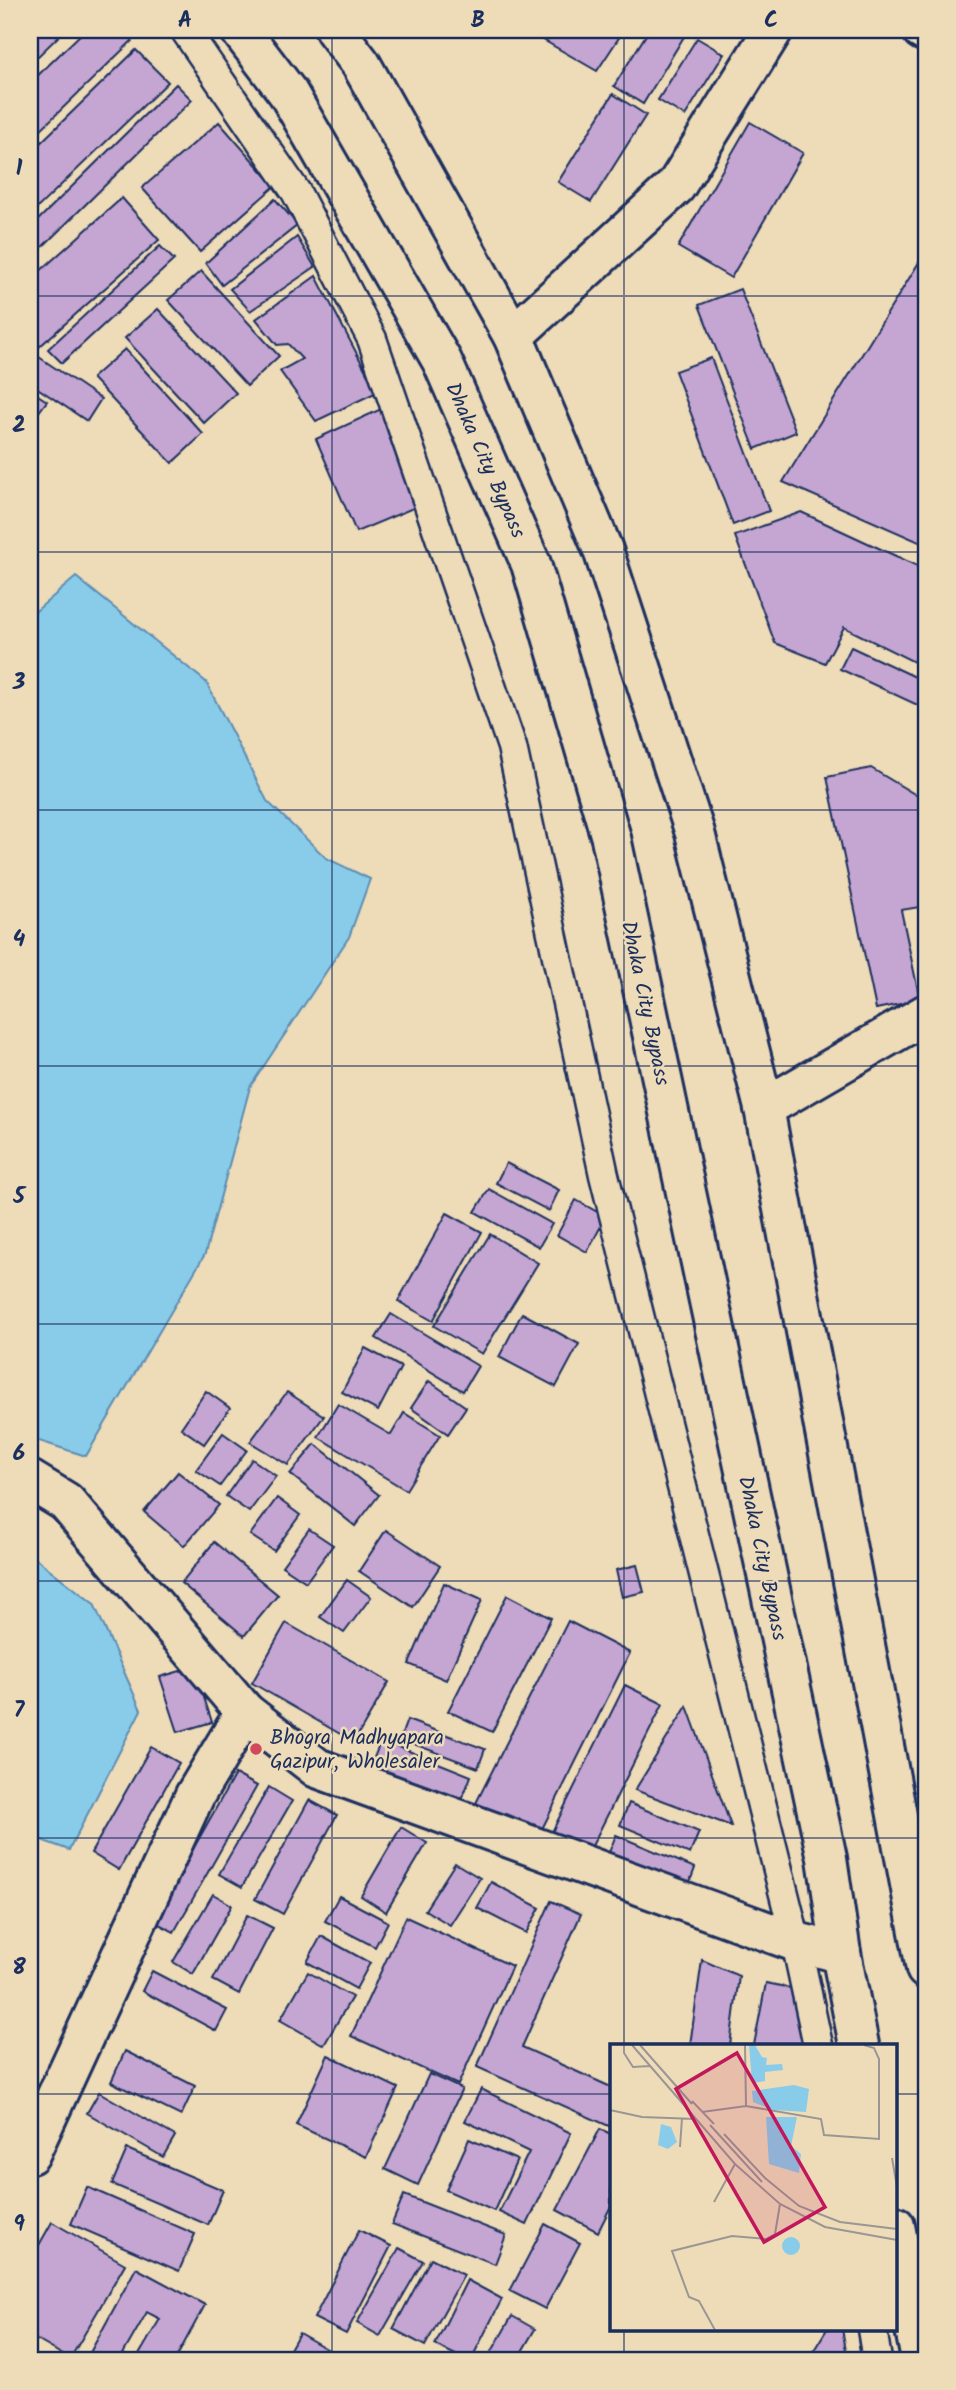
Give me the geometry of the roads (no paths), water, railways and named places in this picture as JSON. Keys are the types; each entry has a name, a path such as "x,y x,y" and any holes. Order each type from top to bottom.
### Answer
{"main road":[{"name":"Dhaka City Bypass","path":"240,30 288,93 442,360 531,564 611,838 824,1844 859,2044"},
{"path":"335,30 361,64 513,336 603,550 695,833 764,1108 919,1906 926,1969"},
{"path":"513,336 676,186 773,30"},
{"path":"764,1108 926,1014"},
{"path":"30,1479 66,1502 245,1712 317,1768 796,1942 841,1953"},
{"path":"30,2154 195,1796 245,1712"},
{"path":"897,2235 921,2360"}],"lane":[{"path":"186,30 296,192 372,339 512,747 604,1175 796,1942 818,2044"},
{"path":"872,2330 877,2360"}],"water":[{"path":"76,577 206,682 267,801 326,858 370,879 349,937 250,1087 205,1254 86,1456 30,1438 30,616"},
{"path":"30,1554 94,1604 141,1710 69,1850 30,1836"}],"place":[{"name":"Bhogra Madhyapara Gazipur, Wholesaler","path":"256,1749"}]}
